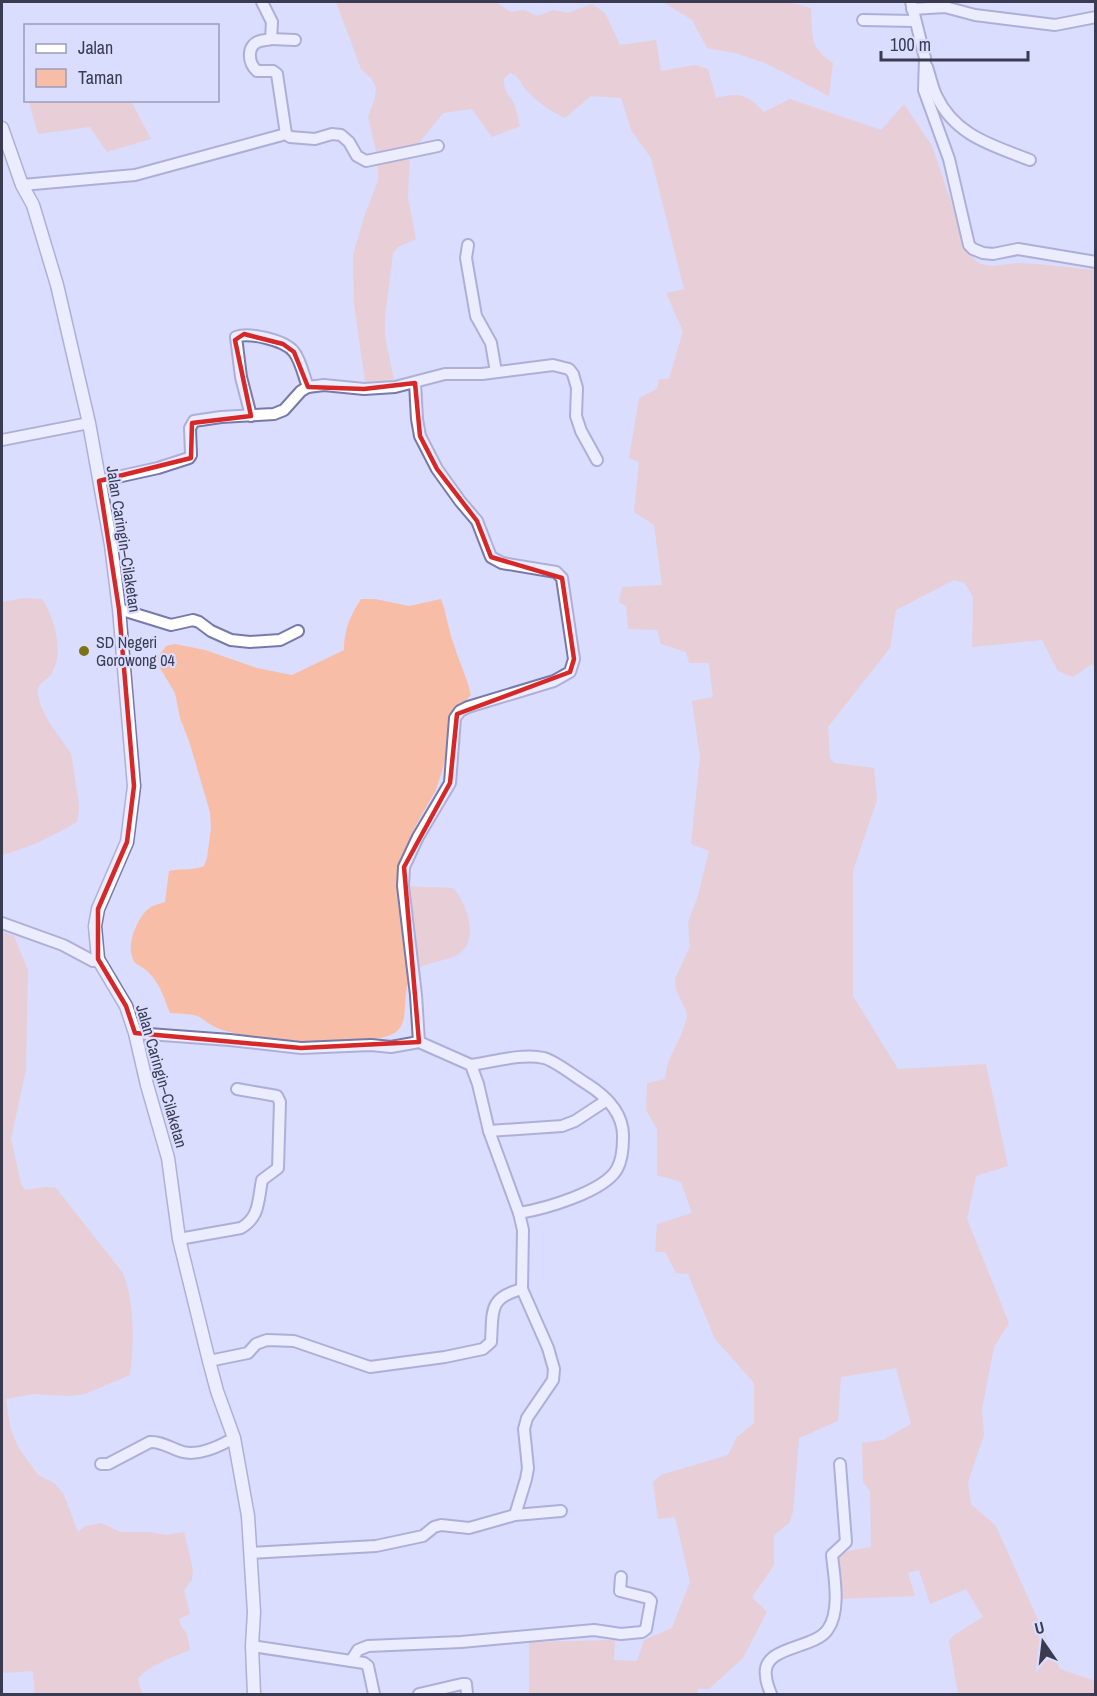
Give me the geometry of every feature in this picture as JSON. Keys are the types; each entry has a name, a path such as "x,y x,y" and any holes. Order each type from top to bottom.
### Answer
{"street":[{"path":"262,2 272,22 271,39"},
{"path":"1030,160 971,136 955,123 936,95 911,5 945,7 975,15 1055,25 1095,17"},
{"path":"863,20 915,21"},
{"path":"286,134 277,74 273,71 258,71 251,63 250,53 253,45 259,41 295,40"},
{"path":"925,58 924,90 949,159 969,245 983,253 993,254 1018,249 1095,262"},
{"name":"Jalan Caringin–Cilaketan","path":"2,129 22,185 33,205 57,285 89,423 111,545 119,609 134,786 128,842 102,897 95,926 98,959 126,1006 135,1034 168,1158 179,1239 217,1392 234,1438 248,1516 254,1612 252,1646 254,1695"},
{"path":"22,185 135,175 286,134 290,137 315,139 333,134 341,135 357,156 366,161 438,146"},
{"path":"468,245 466,258 476,316 491,343 496,372"},
{"path":"251,416 241,376 236,337 244,334 283,344 294,352 308,387"},
{"path":"99,481 189,459 191,455 190,428 194,421 274,414 284,410 301,391 308,387 324,385 364,389 415,383 445,374 518,371 542,365 569,369 573,374 577,388 576,416 581,431 597,460"},
{"path":"415,383 420,436 437,469 477,521 491,557 502,563 556,572 562,578 574,659 570,672 554,681 468,707 460,711 455,718 450,783 418,837 404,867 403,886 416,995 419,1042"},
{"path":"2,440 89,423"},
{"path":"119,609 171,625 193,620 231,640 250,642 280,640 298,631"},
{"path":"2,923 63,945 93,962"},
{"path":"135,1034 230,1040 301,1048 391,1047 419,1042 471,1065 527,1057 546,1058 600,1092 607,1100 620,1117 623,1128 622,1151 617,1169 607,1180 566,1202 519,1213"},
{"path":"471,1065 489,1131 523,1230 522,1289 548,1348 554,1369 554,1380 528,1418 524,1429 528,1468 515,1515"},
{"path":"179,1239 241,1228 249,1223 255,1215 262,1180 278,1168 280,1102 277,1096 237,1089"},
{"path":"489,1131 562,1126 575,1121 607,1100"},
{"path":"209,1361 248,1353 256,1344 267,1340 294,1341 370,1366 445,1357 483,1349 491,1342 492,1315 497,1300 508,1293 522,1289"},
{"path":"101,1464 108,1464 150,1442 156,1441 184,1452 220,1446 234,1438"},
{"path":"771,1695 765,1674 767,1664 771,1659 780,1652 820,1638 830,1628 836,1600 832,1555 846,1542 840,1464"},
{"path":"250,1553 376,1546 423,1536 434,1527 441,1525 469,1528 515,1515 561,1511"},
{"path":"351,1661 358,1650 368,1646 461,1642 594,1630 621,1634 642,1632 646,1629 651,1601 620,1591 621,1577"},
{"path":"252,1646 364,1663 368,1666 374,1695"},
{"path":"419,1695 462,1684 468,1687 467,1695"}],"highlighted area":[{"path":"244,334 283,344 294,352 308,387 364,389 415,383 420,436 437,469 477,521 491,557 562,578 574,659 570,672 457,714 450,783 404,867 419,1042 301,1048 135,1033 126,1006 98,959 98,909 127,842 134,786 119,609 99,481 191,458 192,423 251,416 235,340"}],"green space":[{"path":"336,2 496,2 510,12 524,10 538,16 553,10 568,13 592,4 605,13 620,45 656,40 661,71 695,65 708,69 716,98 731,95 742,96 753,101 764,112 790,99 881,130 904,104 932,146 965,243 973,258 980,264 993,266 1018,263 1095,270 1095,667 1092,664 1073,677 1058,671 1042,640 972,647 973,597 965,583 954,580 896,610 890,648 828,727 830,758 834,763 874,768 877,800 853,871 853,996 898,1069 986,1064 1008,1166 976,1176 967,1219 1009,1323 994,1347 982,1409 984,1435 968,1482 971,1504 996,1526 1060,1669 1095,1681 1095,1694 958,1694 949,1641 954,1635 983,1617 966,1589 930,1604 919,1570 908,1573 915,1596 838,1599 837,1553 871,1547 870,1491 863,1482 862,1443 883,1440 911,1424 896,1368 841,1377 838,1421 799,1438 793,1512 789,1523 774,1535 774,1565 752,1597 767,1612 743,1658 709,1689 699,1689 696,1694 529,1694 529,1642 615,1640 614,1660 637,1661 644,1640 672,1628 690,1582 675,1517 658,1519 653,1482 661,1475 728,1455 737,1437 754,1423 754,1383 715,1339 688,1274 676,1273 665,1252 655,1252 657,1224 692,1213 681,1182 657,1175 657,1129 646,1110 647,1083 665,1079 668,1062 687,1018 686,1010 676,990 675,979 690,946 688,922 698,896 709,851 691,844 700,757 692,701 713,697 709,663 689,663 686,652 661,644 657,630 628,629 626,606 619,602 622,587 662,585 654,525 634,512 639,462 629,458 639,398 657,389 659,379 669,379 683,331 666,293 684,289 651,158 631,130 621,98 591,96 565,118 539,102 526,90 518,78 510,73 504,79 505,88 515,106 520,126 492,137 472,109 443,113 410,154 408,197 416,239 398,247 393,253 385,317 385,336 395,386 366,388 354,304 353,255 378,181 378,159 368,117 375,98 376,87 371,78 361,69"},
{"path":"663,2 788,2 811,8 813,40 819,51 833,63 829,96 765,63 735,53 707,48 692,20"},
{"path":"29,102 132,102 151,139 107,152 90,127 38,134"},
{"path":"24,598 42,599 54,625 58,645 56,665 50,676 40,684 38,694 47,718 71,754 79,808 77,822 41,841 2,855 2,602"},
{"path":"361,599 375,599 409,606 441,599 469,688 471,695 452,714 449,740 436,790 406,847 402,886 453,888 469,920 469,938 466,946 456,956 425,965 413,973 406,990 404,1018 401,1026 396,1032 384,1037 344,1042 319,1042 252,1037 223,1030 194,1015 170,1013 156,981 134,961 131,948 133,933 148,909 165,902 169,871 204,866 211,828 210,812 180,718 175,693 160,668 158,657 166,646 175,644 205,650 257,668 292,675 344,650 348,623"},
{"path":"2,932 14,936 28,970 26,1069 11,1139 21,1184 25,1190 56,1188 123,1273 130,1297 132,1323 130,1375 85,1394 70,1396 33,1394 6,1399 10,1427 18,1447 38,1475 54,1483 63,1493 78,1532 86,1526 101,1523 121,1532 149,1532 166,1535 184,1532 193,1570 192,1580 184,1590 190,1614 179,1619 187,1634 190,1650 142,1674 138,1679 142,1694 35,1694 33,1671 2,1673"}],"place":[{"name":"SD Negeri Gorowong 04","path":"84,651"}]}
